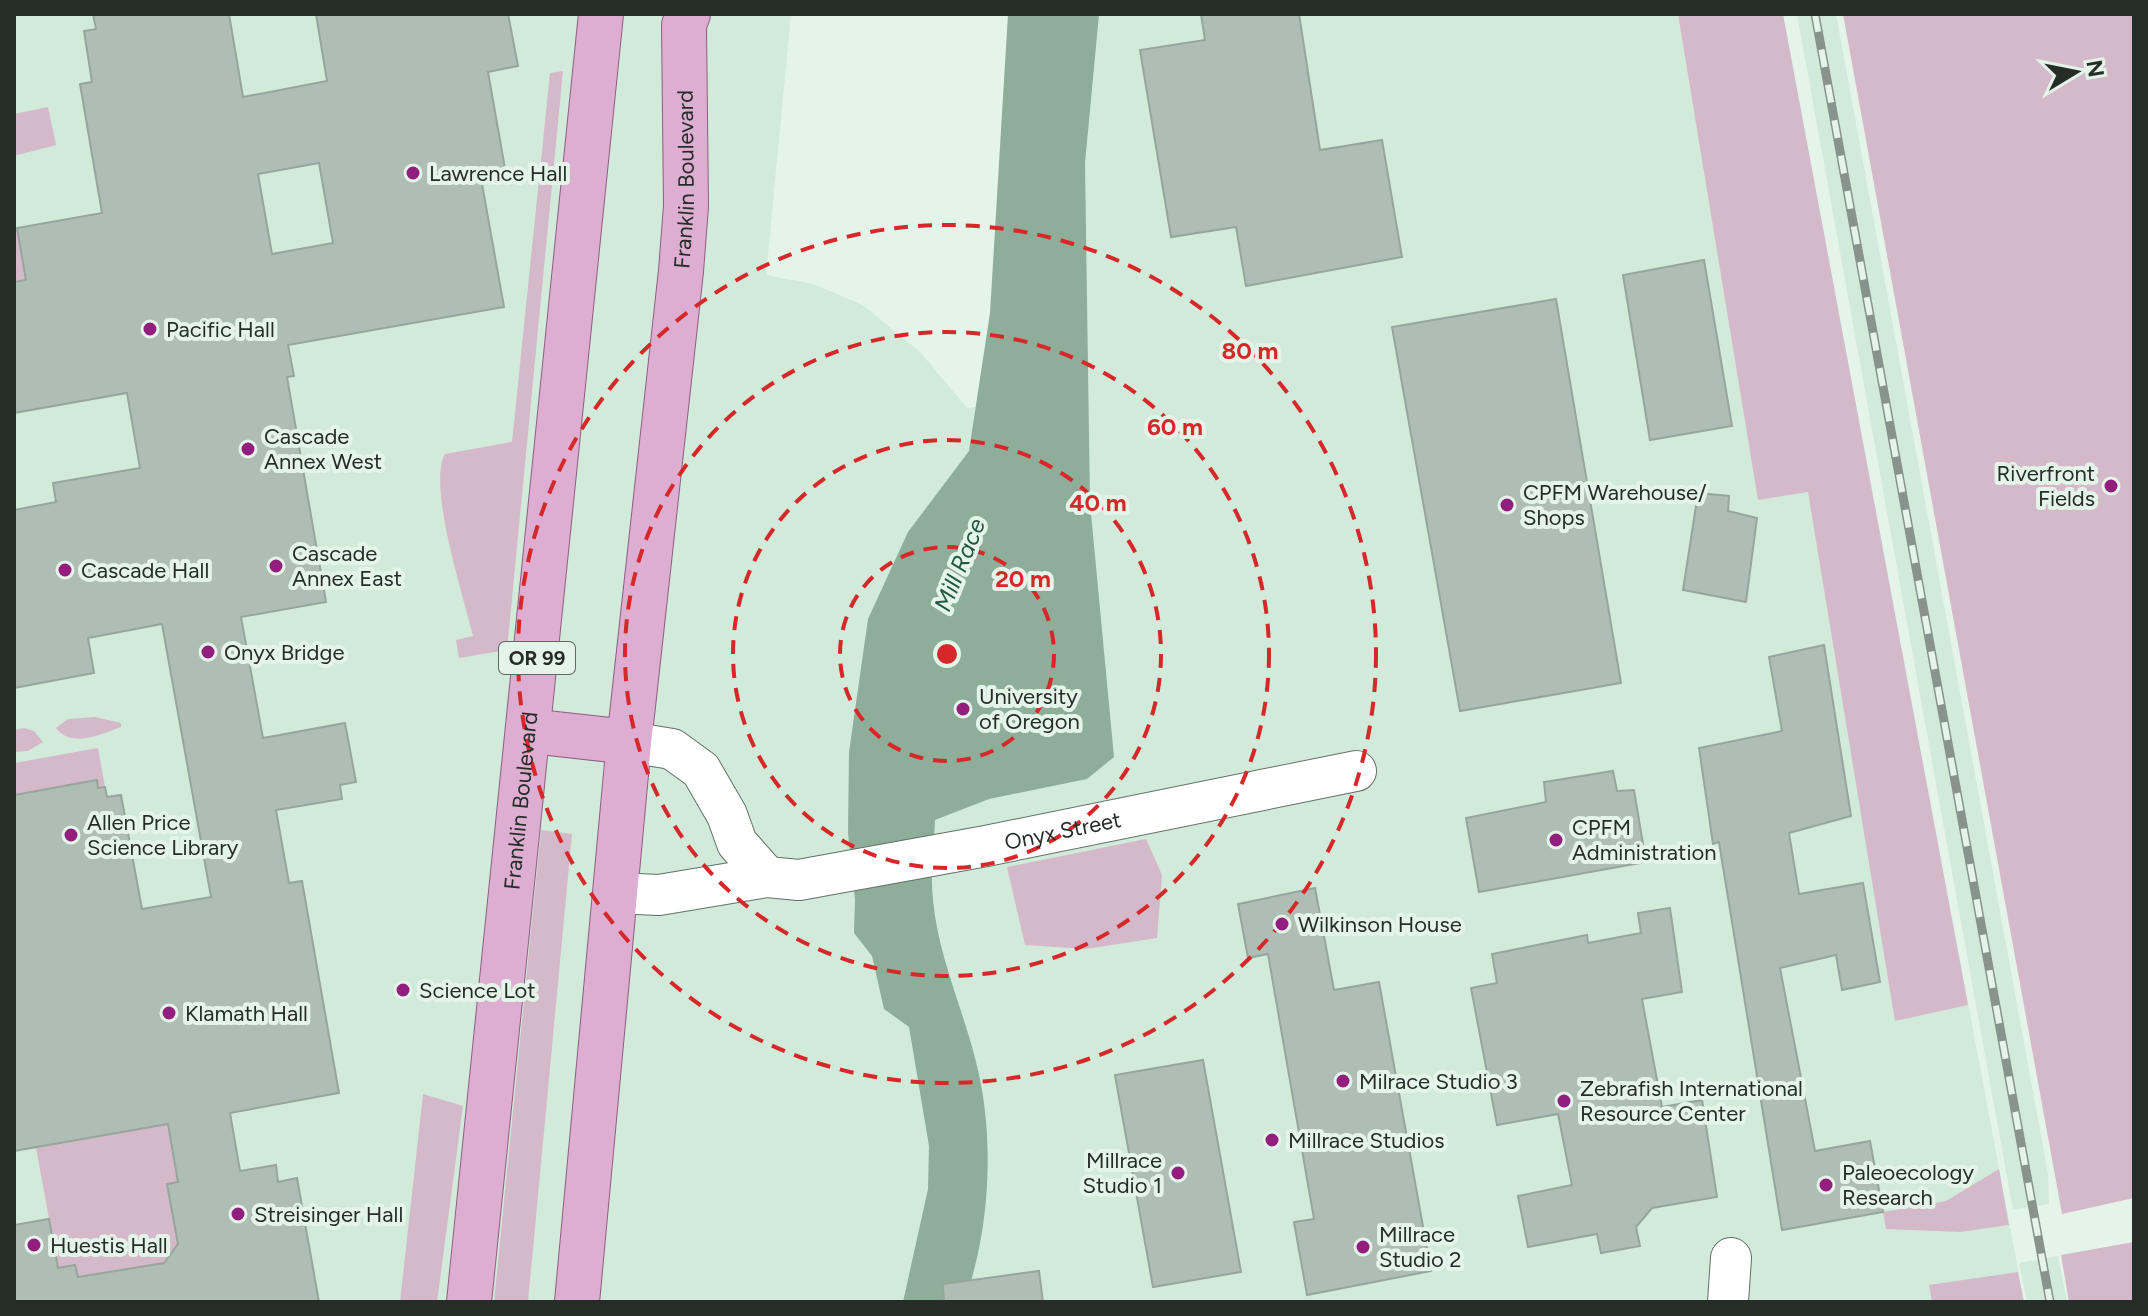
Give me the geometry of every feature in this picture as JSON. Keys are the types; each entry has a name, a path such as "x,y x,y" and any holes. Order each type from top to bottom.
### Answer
{"main road":[{"name":"Franklin Boulevard","path":"469,1302 530,731 601,14"},
{"name":"Franklin Boulevard","path":"577,1302 629,742 686,206 685,18"},
{"path":"530,731 629,742"}],"street":[{"path":"629,742 672,749 701,770 727,815 737,843 783,879"},
{"name":"Onyx Street","path":"615,893 659,895 947,854 1356,771"},
{"path":"1728,1302 1731,1258"}],"shaded area":[{"name":"University of Oregon","path":"14,14 791,14 766,275 813,284 863,305 920,352 967,408 1045,396 1042,14 1783,14 2024,1302 14,1302"},
{"path":"1678,14 1783,14 1968,1005 1895,1021 1808,492 1758,500"},
{"path":"1797,14 1836,14 2048,1174 2049,1204 2013,1210"},
{"path":"1843,14 2134,14 2134,1198 2062,1214"},
{"path":"563,71 507,650 459,658 456,640 473,636 444,515 441,469 445,454 512,442 550,73"},
{"path":"48,107 56,145 14,156 14,114"},
{"path":"14,228 17,228 26,280 14,282"},
{"path":"95,717 121,723 121,727 78,739 70,738 56,728 68,719"},
{"path":"24,728 34,731 43,742 28,751 14,752 14,730"},
{"path":"98,748 105,787 98,788 96,780 14,795 14,763"},
{"path":"541,830 572,834 528,1302 494,1302"},
{"path":"1146,839 1162,875 1157,938 1086,949 1025,945 1007,867"},
{"path":"423,1094 463,1106 437,1302 400,1302"},
{"path":"168,1124 178,1182 167,1184 178,1244 164,1263 78,1281 75,1265 58,1268 36,1148"},
{"path":"1999,1169 2009,1225 1960,1232 1886,1229 1883,1212 1946,1201"},
{"path":"2134,1242 2134,1302 2069,1302 2061,1255"},
{"path":"2058,1256 2067,1302 2027,1302 2019,1263"},
{"path":"2018,1272 2024,1302 1932,1302 1929,1285"}],"water":[{"name":"Mill Race","path":"1008,14 1099,14 1085,163 1090,503 1114,757 1087,779 989,799 935,820 933,900 946,963 972,1045 983,1094 987,1185 980,1246 964,1302 903,1302 928,1189 929,1146 909,1027 884,1009 872,956 854,933 855,900 848,833 849,752 868,619 908,532 969,451 990,313"}],"building":[{"path":"93,14 229,14 243,97 327,81 316,14 508,14 518,66 488,72 507,180 482,184 504,307 288,345 294,376 287,377 326,602 241,617 263,738 345,723 356,782 340,785 342,799 276,810 289,883 302,881 339,1093 230,1113 240,1171 276,1165 278,1182 297,1178 319,1302 14,1302 14,1225 49,1219 58,1268 75,1265 78,1277 164,1263 178,1244 167,1184 178,1182 168,1124 14,1151 14,795 97,780 98,788 105,787 107,797 121,795 142,909 211,897 162,624 88,638 94,673 14,688 14,510 56,502 53,483 140,468 127,393 14,413 14,282 26,280 17,228 102,213 80,84 92,82 84,31 96,29","holes":["319,163 333,243 272,254 258,174"]},
{"path":"1201,14 1299,14 1320,150 1382,140 1402,257 1246,286 1236,227 1171,237 1140,50 1205,40"},
{"path":"1704,260 1732,426 1650,440 1623,275"},
{"name":"CPFM Warehouse/ Shops","path":"1556,299 1621,683 1460,711 1392,327"},
{"path":"1698,493 1729,496 1728,511 1757,518 1746,602 1683,590"},
{"path":"1824,645 1851,816 1789,833 1799,894 1863,883 1880,982 1842,990 1836,955 1780,968 1815,1151 1870,1141 1883,1212 1782,1230 1719,842 1713,844 1699,748 1782,731 1769,657"},
{"name":"CPFM Administration","path":"1613,771 1617,791 1634,790 1646,862 1479,892 1466,818 1546,802 1544,782"},
{"path":"1315,888 1334,990 1379,982 1431,1271 1307,1295 1294,1222 1314,1219 1268,954 1248,958 1238,904"},
{"name":"Zebrafish International Resource Center","path":"1670,908 1682,992 1642,999 1662,1107 1702,1100 1717,1197 1652,1208 1636,1227 1640,1246 1601,1253 1597,1234 1528,1247 1518,1196 1572,1185 1558,1114 1497,1125 1471,988 1497,983 1492,954 1587,935 1588,943 1641,933 1638,913"},
{"name":"Millrace Studio 1","path":"1203,1060 1241,1272 1153,1287 1115,1075"},
{"path":"1039,1271 1043,1302 944,1302 943,1284"}],"railway":[{"path":"1815,14 2050,1302"}],"place":[{"name":"Lawrence Hall","path":"413,173"},
{"name":"Pacific Hall","path":"150,329"},
{"name":"Cascade Annex West","path":"248,449"},
{"name":"Riverfront Fields","path":"2111,486"},
{"name":"CPFM Warehouse/ Shops","path":"1507,505"},
{"name":"Cascade Annex East","path":"276,566"},
{"name":"Cascade Hall","path":"65,570"},
{"name":"Onyx Bridge","path":"208,652"},
{"name":"University of Oregon","path":"963,709"},
{"name":"Allen Price Science Library","path":"71,835"},
{"name":"CPFM Administration","path":"1556,840"},
{"name":"Wilkinson House","path":"1282,924"},
{"name":"Science Lot","path":"403,990"},
{"name":"Klamath Hall","path":"169,1013"},
{"name":"Milrace Studio 3","path":"1343,1081"},
{"name":"Zebrafish International Resource Center","path":"1564,1101"},
{"name":"Millrace Studios","path":"1272,1140"},
{"name":"Millrace Studio 1","path":"1178,1173"},
{"name":"Paleoecology Research","path":"1826,1185"},
{"name":"Streisinger Hall","path":"238,1214"},
{"name":"Huestis Hall","path":"34,1245"},
{"name":"Millrace Studio 2","path":"1363,1247"}]}
